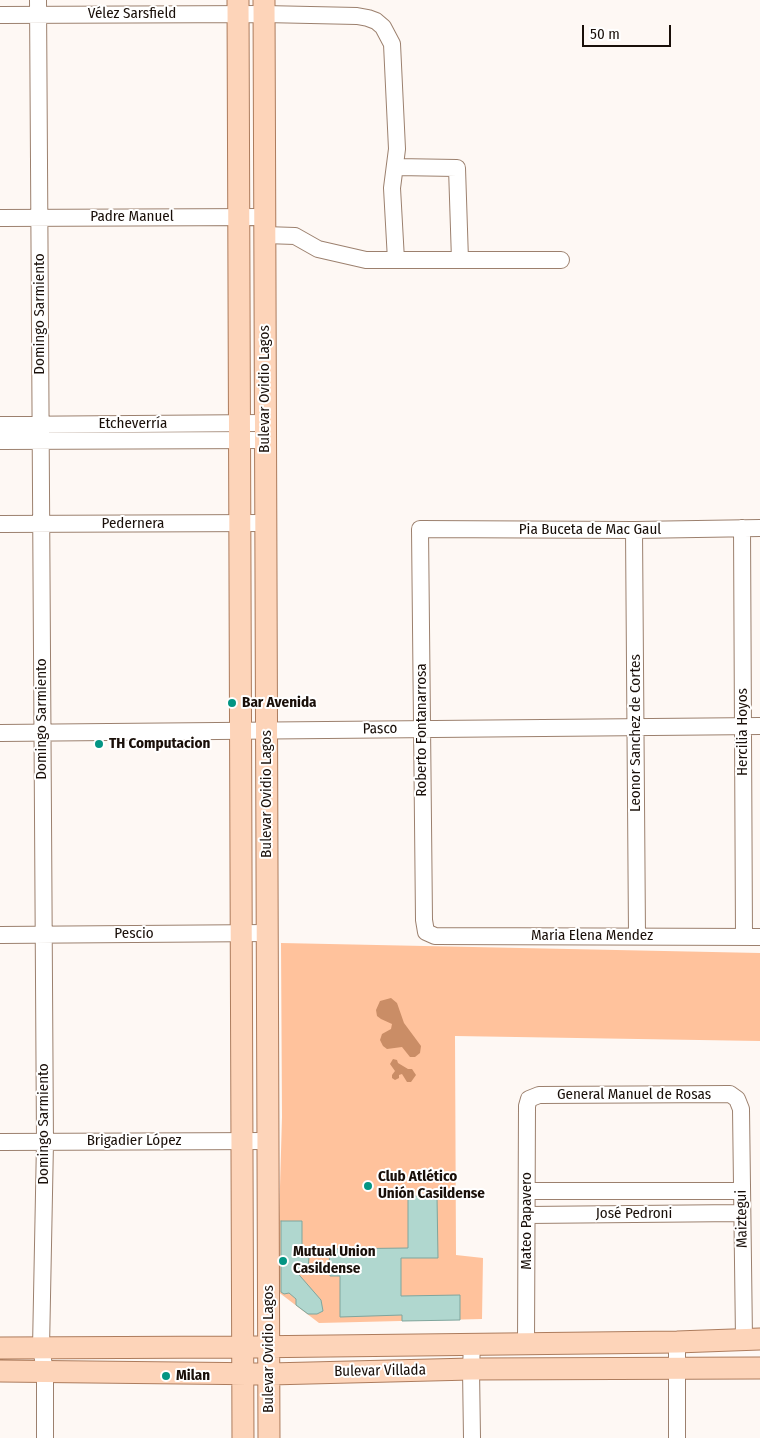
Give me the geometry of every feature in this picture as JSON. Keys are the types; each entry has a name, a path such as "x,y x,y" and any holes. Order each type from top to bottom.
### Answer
{"main road":[{"name":"Bulevar Ovidio Lagos","path":"238,7 243,1438"},
{"name":"Bulevar Ovidio Lagos","path":"264,7 269,1438"},
{"name":"Bulevar Villada","path":"0,1348 526,1344 752,1339"},
{"name":"Bulevar Villada","path":"0,1371 270,1374 470,1369 760,1368"}],"street":[{"name":"Vélez Sarsfield","path":"0,15 38,7 264,7 357,16 368,18 383,27 392,44 397,149 392,188 396,260"},
{"name":"Domingo Sarmiento","path":"38,7 45,1142 41,1348 44,1371 45,1438"},
{"path":"396,167 457,168 460,260"},
{"name":"Padre Manuel","path":"0,218 239,217 295,236 318,248 366,260 561,260"},
{"name":"Etcheverría","path":"0,425 41,433"},
{"name":"Etcheverría","path":"0,441 41,433 265,432"},
{"name":"Pedernera","path":"0,524 265,523"},
{"name":"Hercilia Hoyos","path":"742,528 743,731 752,937"},
{"name":"Pia Buceta de Mac Gaul","path":"420,529 634,530 760,528"},
{"name":"Roberto Fontanarrosa","path":"420,529 424,920 426,932"},
{"name":"Leonor Sanchez de Cortes","path":"634,530 637,936"},
{"name":"Pasco","path":"743,731 760,726"},
{"name":"Pasco","path":"0,733 267,736 743,731 760,735"},
{"name":"Maria Elena Mendez","path":"426,932 435,936 752,937"},
{"name":"Pescio","path":"0,935 268,933"},
{"name":"General Manuel de Rosas","path":"529,1099 539,1095 730,1094 738,1100"},
{"name":"Mateo Papavero","path":"526,1344 527,1106 529,1099"},
{"name":"Maiztegui","path":"738,1100 741,1109 741,1213 752,1339"},
{"name":"Brigadier López","path":"0,1142 268,1140"},
{"name":"José Pedroni","path":"527,1191 741,1191"},
{"name":"José Pedroni","path":"527,1215 741,1213"},
{"path":"677,1342 677,1438"},
{"path":"472,1344 470,1369 472,1438"}],"shaded area":[{"name":"Club Atlético Unión Casildense","path":"281,943 760,953 760,1041 455,1036 456,1255 483,1258 482,1319 319,1323 277,1291 282,1117"},
{"path":"391,998 397,1003 404,1023 421,1046 420,1053 415,1057 410,1057 402,1047 387,1049 380,1040 382,1034 391,1029 392,1024 377,1016 376,1010 380,1001"},
{"path":"393,1059 408,1069 412,1069 416,1075 411,1082 407,1082 402,1074 395,1080 392,1078 395,1071 390,1064"}],"building":[{"path":"408,1196 437,1196 438,1258 401,1258 401,1296 460,1295 460,1320 402,1321 402,1315 340,1317 340,1276 330,1276 329,1249 408,1248"},
{"path":"281,1221 302,1221 302,1257 309,1257 308,1271 294,1269 321,1300 323,1311 317,1314 308,1314 296,1305 296,1299 289,1293 284,1294 281,1292"}],"place":[{"name":"Bar Avenida","path":"232,703"},
{"name":"TH Computacion","path":"99,744"},
{"name":"Club Atlético Unión Casildense","path":"368,1186"},
{"name":"Mutual Union Casildense","path":"283,1261"},
{"name":"Milan","path":"166,1376"}]}
